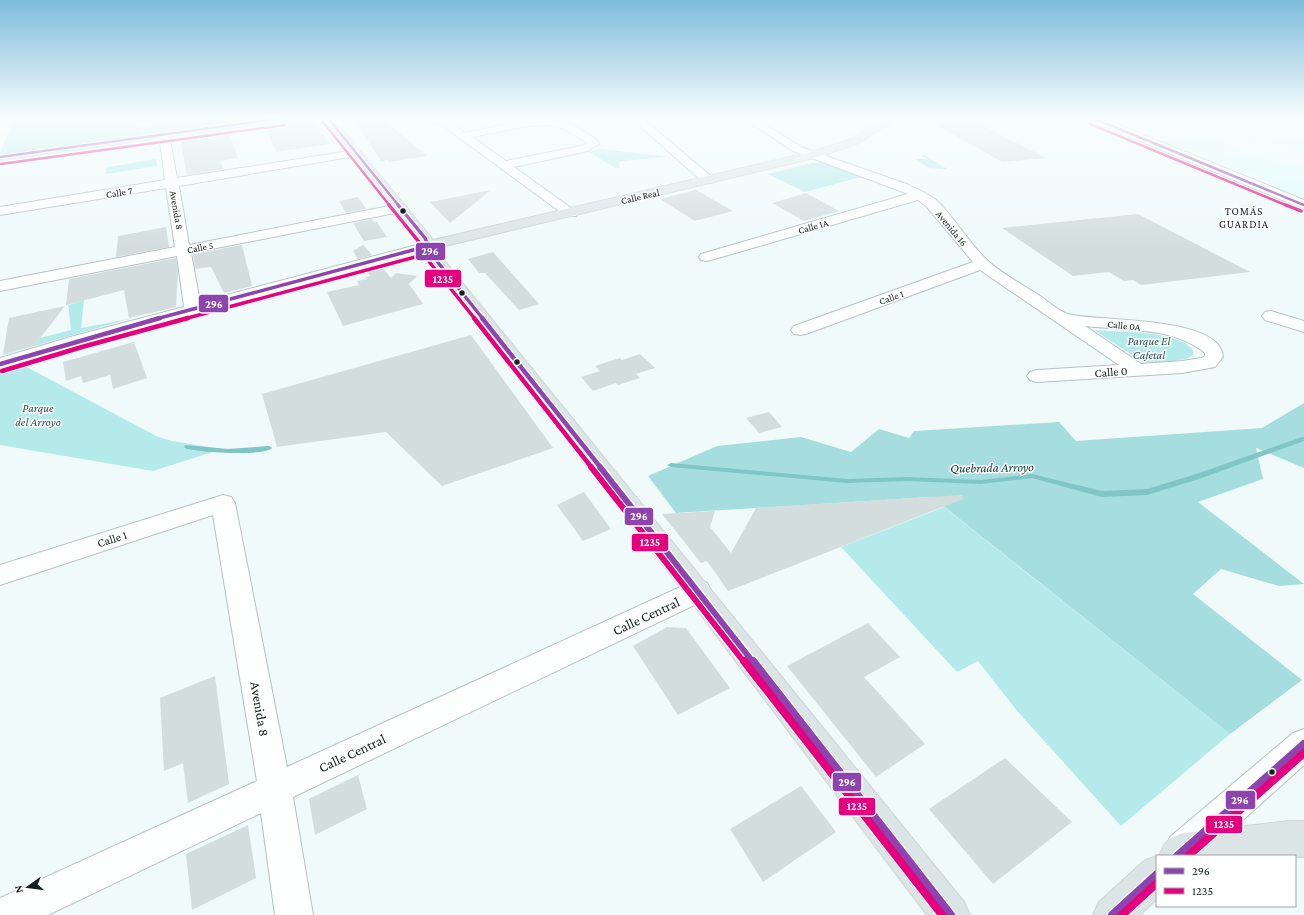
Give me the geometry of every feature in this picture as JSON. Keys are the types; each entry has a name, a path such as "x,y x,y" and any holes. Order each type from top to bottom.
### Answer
{"main road":[{"path":"362,161 425,238 432,256 698,591 951,915"},
{"name":"Calle Real","path":"428,246 790,161"},
{"path":"1200,855 1290,839 1304,839"},
{"path":"1112,915 1156,875"}],"street":[{"name":"Avenida 8","path":"168,161 193,310"},
{"name":"Calle 7","path":"0,211 309,161"},
{"path":"499,161 571,213"},
{"path":"505,165 526,161"},
{"path":"686,161 708,180"},
{"name":"Avenida 16","path":"830,161 905,188 920,195 931,203 982,264 1138,370"},
{"path":"1197,161 1304,205"},
{"name":"Calle 1A","path":"706,257 920,195"},
{"name":"Calle 5","path":"0,286 400,208"},
{"path":"0,364 66,344 428,246"},
{"name":"Calle 1","path":"800,330 854,305 982,264"},
{"path":"1271,316 1304,327"},
{"name":"Calle 0A","path":"1063,319 1164,328 1195,337 1206,344"},
{"name":"Calle 0","path":"1037,376 1182,367 1208,363 1214,357 1214,351 1206,344"},
{"name":"Avenida 8","path":"223,503 275,789 294,915"},
{"name":"Calle 1","path":"0,575 223,503"},
{"name":"Calle Central","path":"6,915 698,591"},
{"path":"1178,855 1304,744"}],"shaded area":[{"path":"1221,161 1270,161 1289,164 1304,162 1304,172 1301,173 1304,175 1304,200 1281,191 1265,179"},
{"path":"1304,403 1304,468 1256,448 1263,479 1198,502 1304,584 1279,586 1221,569 1193,594 1302,680 1230,734 932,497 676,513 648,476 717,446 801,437 851,452 879,429 909,438 914,431 1059,422 1076,441 1262,428"}],"green space":[{"path":"146,161 156,161 157,166 106,174 107,167"},
{"path":"603,161 624,161 618,163 620,168 615,168"},
{"path":"918,161 934,161 947,169 929,168"},
{"path":"813,163 824,163 861,177 805,192 768,174"},
{"path":"84,300 81,328 129,319 3,355 34,346 40,338 71,330 68,305"},
{"name":"Parque El Cafetal","path":"1094,330 1133,332 1164,336 1187,345 1194,352 1192,356 1186,359 1145,363"},
{"name":"Parque del Arroyo","path":"21,364 158,437 172,441 222,449 153,471 0,445 0,371"},
{"path":"944,507 1230,734 1121,826 1018,712 978,661 957,672 841,547"}],"building":[{"path":"184,161 223,161 221,161 223,169 187,175"},
{"path":"1000,161 1016,161 1002,162"},
{"path":"491,190 450,223 430,202"},
{"path":"696,190 733,211 695,221 660,199"},
{"path":"806,193 839,211 804,221 772,203"},
{"path":"358,197 366,209 346,213 339,201"},
{"path":"1138,214 1250,272 1141,285 1133,280 1124,281 1109,272 1073,276 1002,228"},
{"path":"372,219 374,222 377,222 387,237 364,241 353,223"},
{"path":"166,227 169,247 116,257 118,236"},
{"path":"242,245 252,286 224,293 211,267 195,269 193,254"},
{"path":"363,245 372,255 358,259 353,251"},
{"path":"493,252 539,304 519,310 485,273 479,273 468,259"},
{"path":"176,258 178,271 176,307 129,318 124,290 66,305 69,279"},
{"path":"380,265 391,278 396,273 417,276 409,284 423,304 343,326 327,292 359,285 357,281 367,279 365,277 370,276 365,269"},
{"path":"65,306 34,346 3,354 9,318"},
{"path":"471,335 553,448 442,486 386,432 277,447 262,394"},
{"path":"134,342 147,378 113,389 110,375 83,383 81,376 66,381 63,362"},
{"path":"640,354 655,368 636,374 640,378 618,385 616,383 593,391 581,377 600,371 595,366 620,358 622,360"},
{"path":"769,412 782,427 759,433 746,418"},
{"path":"584,492 611,529 583,541 557,505"},
{"path":"962,495 963,499 728,591 707,561 701,563 662,514 715,511 710,527 731,553 756,508"},
{"path":"868,623 900,657 864,677 925,744 876,777 787,666"},
{"path":"667,627 686,628 730,688 678,715 633,646"},
{"path":"215,676 229,784 188,803 183,763 164,771 160,698"},
{"path":"1005,758 1072,822 993,884 929,809"},
{"path":"358,775 367,809 315,835 309,799"},
{"path":"801,786 836,832 763,882 730,829"},
{"path":"248,825 256,878 192,910 186,854"}],"waterway":[{"name":"Quebrada Arroyo","path":"671,465 847,481 907,479 981,482 1032,476 1102,494 1147,492 1196,477 1304,439"},
{"name":"Quebrada Arroyo","path":"187,447 228,451 269,448"}],"transit line":[{"name":"1235","path":"1,164 25,161"},
{"name":"1235","path":"354,161 419,242 427,259 942,915"},
{"name":"296","path":"363,161 425,238 432,255 698,591 951,915"},
{"name":"1235","path":"1179,161 1301,211"},
{"name":"296","path":"1197,161 1304,205"},
{"name":"296","path":"0,364 80,340 428,246"},
{"name":"1235","path":"2,371 82,347 430,253"},
{"name":"296","path":"1178,855 1304,744"},
{"name":"1235","path":"1189,855 1304,753"},
{"name":"296","path":"1112,915 1156,875"},
{"name":"1235","path":"1122,915 1156,884"}],"district":[{"name":"TOMÁS GUARDIA","path":"1244,217"}]}
